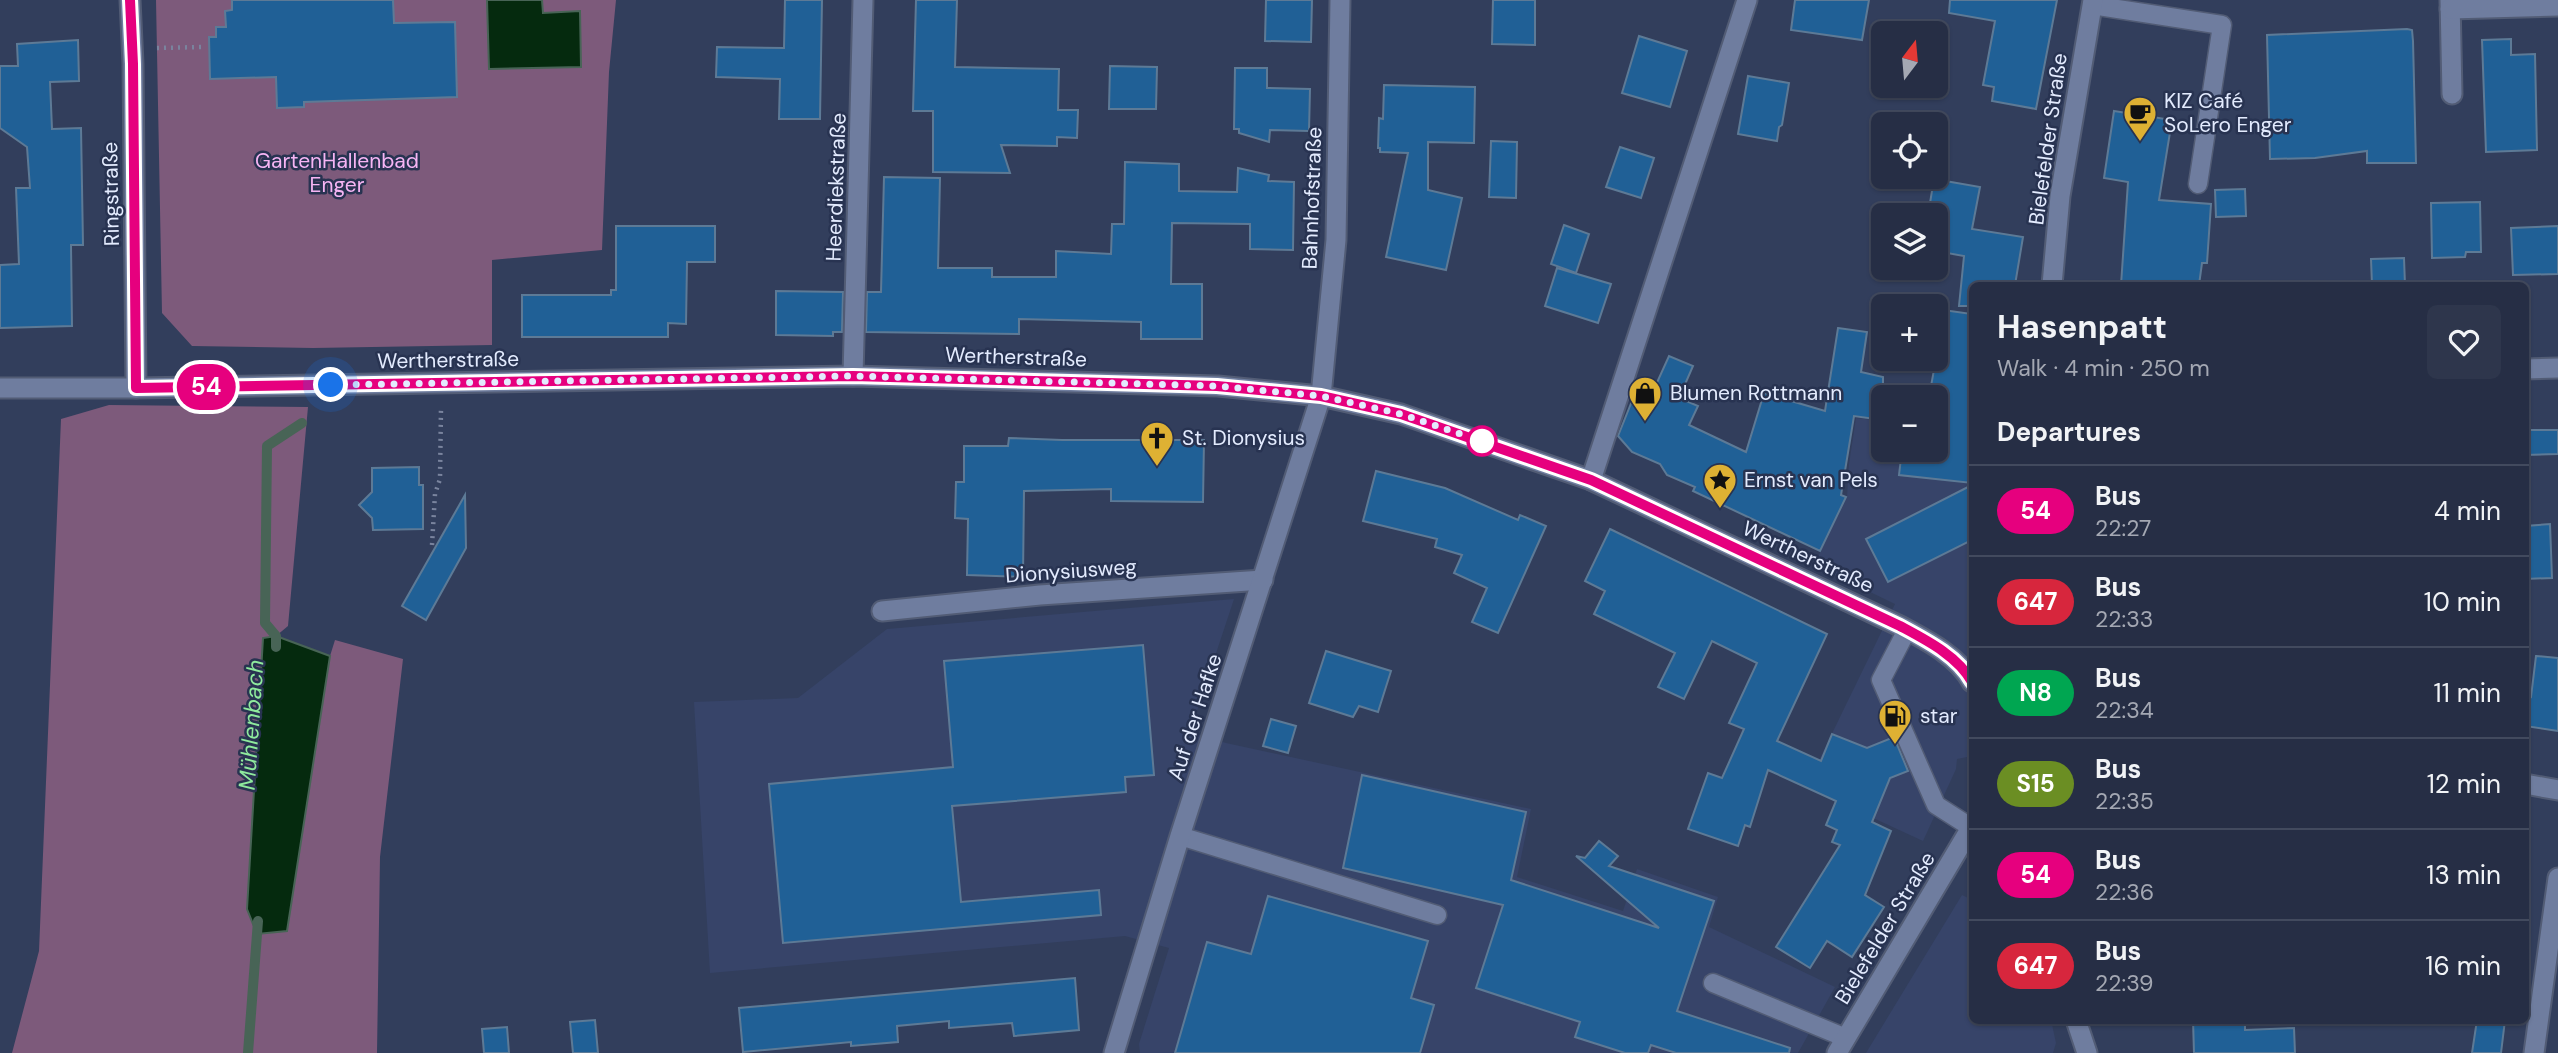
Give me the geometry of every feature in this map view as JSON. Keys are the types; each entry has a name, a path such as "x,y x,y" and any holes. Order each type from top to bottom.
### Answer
{"street":[{"name":"Ringstraße","path":"130,0 136,388"},
{"name":"Heerdiekstraße","path":"853,376 863,0"},
{"name":"Bahnhofstraße","path":"1321,396 1336,240 1340,0"},
{"path":"1591,480 1747,0"},
{"name":"Bielefelder Straße","path":"2052,282 2060,196 2092,2"},
{"path":"2452,94 2450,4 2558,6"},
{"path":"2529,369 2558,368"},
{"name":"Wertherstraße","path":"0,388 853,376 1217,386 1321,396 1401,414 1591,480 1907,630 1946,653 1969,673"},
{"name":"Auf der Hafke","path":"1114,1053 1180,836 1321,396"},
{"name":"Dionysiusweg","path":"882,611 1040,595 1263,580"},
{"path":"2529,785 2558,790"},
{"name":"Bielefelder Straße","path":"1842,1045 1969,832"},
{"path":"2533,1053 2558,878"},
{"path":"2077,1024 2087,1053"}],"lane":[{"path":"2092,2 2222,25 2198,184"},
{"path":"1907,630 1881,680 1936,805 1969,825"},
{"path":"1180,836 1437,915"},
{"path":"1713,983 1842,1045"}],"path":[{"path":"173,48 204,47"},
{"path":"432,545 435,494 440,479 441,383"}],"shaded area":[{"path":"487,0 542,0 543,13 580,11 581,67 489,69"},
{"path":"1856,418 1871,420 1871,462 1948,462 1948,431 1969,434 1969,757 1957,759 1956,769 1923,841 1806,787 1895,604 1814,565 1847,497"},
{"path":"1234,599 1190,732 1226,743 1531,809 1517,877 1623,911 1637,869 1718,897 1709,927 1835,987 1798,1053 1140,1053 1139,1044 1169,948 1125,936 710,973 694,702 798,698 887,629"},
{"path":"276,636 330,656 287,931 257,934 247,909 263,638"},
{"path":"1962,895 1969,898 1969,1024 2052,1024 2056,1043 2053,1053 1866,1053"}],"green space":[{"name":"GartenHallenbad Enger","path":"156,0 616,0 609,72 602,250 492,260 492,345 313,348 192,346 162,313"},
{"path":"109,405 308,407 288,626 276,636 264,638 330,656 335,640 403,659 380,857 377,1053 12,1053 39,951 61,419"}],"building":[{"path":"232,0 393,0 394,23 455,22 457,97 304,102 304,107 277,108 276,77 210,79 209,37 216,37 216,27 226,27 225,11 232,10"},
{"path":"785,0 822,0 820,119 779,119 780,79 716,77 717,47 784,48"},
{"path":"916,0 957,0 955,67 1059,69 1058,110 1078,110 1077,138 1057,137 1057,146 1001,145 1010,173 933,172 933,111 913,111"},
{"path":"1266,0 1312,0 1311,42 1265,41"},
{"path":"1493,0 1535,0 1535,45 1492,44"},
{"path":"1795,0 1869,0 1862,40 1791,30"},
{"path":"1950,0 2057,0 2036,109 1992,101 1994,87 1983,85 1995,21 1949,13"},
{"path":"2412,30 2413,41 2416,163 2367,163 2367,151 2315,158 2270,159 2267,35"},
{"path":"1639,36 1687,51 1670,107 1622,93"},
{"path":"2511,39 2511,55 2535,54 2537,150 2486,152 2482,40"},
{"path":"78,40 79,81 50,82 52,129 81,128 83,245 71,245 72,326 0,328 0,265 19,264 16,188 30,188 27,147 0,128 0,66 18,66 17,44"},
{"path":"1110,66 1157,67 1156,109 1109,109"},
{"path":"1235,68 1267,68 1267,88 1310,89 1309,131 1270,130 1269,142 1234,129"},
{"path":"1748,76 1789,83 1777,141 1738,134"},
{"path":"1384,85 1475,87 1474,143 1428,142 1428,190 1462,198 1446,270 1386,257 1408,153 1380,152 1378,148 1379,118 1383,119"},
{"path":"2114,111 2172,120 2159,200 2211,204 2207,263 2202,263 2199,282 2121,282 2128,182 2104,178"},
{"path":"1491,141 1517,142 1516,198 1489,197"},
{"path":"1620,147 1654,158 1641,198 1606,187"},
{"path":"1125,162 1179,164 1179,191 1237,192 1238,168 1269,175 1268,181 1294,182 1293,250 1250,249 1250,224 1172,223 1171,284 1202,284 1202,339 1141,339 1141,322 1019,319 1019,334 866,332 867,292 881,292 884,177 940,178 938,268 992,268 992,277 1056,277 1056,251 1111,254 1112,224 1124,224"},
{"path":"1948,181 1980,187 1972,229 2023,237 2016,282 1969,282 1969,306 1959,306 1964,256 1948,253 1948,203 1930,203 1932,189 1948,189"},
{"path":"2245,189 2246,216 2216,217 2215,190"},
{"path":"2480,202 2481,252 2466,252 2465,257 2432,258 2431,203"},
{"path":"1564,225 1589,234 1576,273 1551,264"},
{"path":"616,226 715,226 715,262 687,262 686,324 668,323 668,337 522,337 522,295 611,295 611,290 616,290"},
{"path":"2558,226 2558,274 2513,275 2511,228"},
{"path":"2404,258 2405,282 2372,282 2371,259"},
{"path":"1557,268 1611,284 1598,323 1545,306"},
{"path":"776,291 843,292 842,332 833,332 833,336 776,335"},
{"path":"1948,311 1969,314 1969,483 1899,475 1901,462 1948,462 1948,385 1931,385 1934,371 1948,371"},
{"path":"1838,328 1867,332 1861,372 1883,377 1883,385 1871,385 1871,418 1854,416 1841,495 1846,497 1820,551 1693,491 1695,487 1667,475 1660,464 1632,452 1618,436 1640,381 1655,387 1669,356 1693,366 1679,398 1698,406 1689,425 1746,452 1764,393 1825,411"},
{"path":"2529,430 2558,430 2558,454 2529,455"},
{"path":"1009,438 1204,440 1203,502 1111,501 1111,489 1024,491 1023,577 967,575 968,519 955,518 956,482 964,482 964,446 1008,446"},
{"path":"419,467 419,485 423,485 423,529 373,530 372,518 359,505 372,492 372,468"},
{"path":"1376,471 1445,488 1518,520 1520,515 1546,526 1498,633 1472,622 1487,588 1454,573 1462,555 1435,547 1437,539 1363,521"},
{"path":"1969,487 1969,542 1888,582 1866,539"},
{"path":"465,495 466,548 426,620 402,606"},
{"path":"2550,524 2552,578 2529,579 2529,526"},
{"path":"1610,529 1827,634 1777,741 1821,761 1832,734 1867,748 1894,737 1908,771 1890,778 1872,822 1891,831 1865,895 1884,907 1852,957 1827,941 1810,968 1776,947 1840,845 1832,842 1837,830 1826,825 1836,801 1768,770 1750,827 1745,825 1738,846 1688,829 1708,773 1722,778 1744,729 1729,723 1757,663 1712,641 1684,699 1658,687 1675,653 1594,614 1605,591 1585,581"},
{"path":"1143,645 1154,775 1125,777 1126,792 952,806 961,902 1099,890 1101,915 783,943 769,784 953,767 944,661"},
{"path":"1326,651 1391,671 1378,712 1359,706 1353,717 1309,703"},
{"path":"2536,656 2558,658 2558,731 2529,727"},
{"path":"1271,719 1296,726 1288,753 1263,746"},
{"path":"1362,775 1526,812 1511,880 1659,928 1576,856 1585,858 1599,841 1618,856 1609,866 1714,901 1677,1011 1790,1048 1789,1053 1676,1053 1651,1045 1648,1053 1625,1053 1575,1037 1580,1022 1476,988 1503,905 1343,868"},
{"path":"1268,896 1428,941 1411,998 1434,1005 1420,1053 1175,1053 1207,942 1251,954"},
{"path":"1075,978 1079,1030 1014,1036 1012,1023 949,1028 949,1021 897,1026 898,1042 851,1046 851,1042 743,1052 739,1008"},
{"path":"595,1020 598,1053 573,1053 570,1022"},
{"path":"2193,1024 2245,1024 2245,1030 2294,1028 2295,1053 2194,1053"},
{"path":"2476,1024 2505,1024 2501,1053 2472,1053"},
{"path":"507,1027 509,1053 484,1053 482,1029"}],"waterway":[{"name":"Mühlenbach","path":"276,647 276,636 265,623 267,446 302,423"},
{"name":"Mühlenbach","path":"248,1053 258,921"}],"bus line":[{"name":"54","path":"130,0 136,388 853,376 1217,386 1321,396 1401,414 1591,480 1900,626 1946,653 1969,676"}],"place":[{"name":"KIZ Café SoLero Enger","path":"2140,143"},
{"name":"Blumen Rottmann","path":"1645,423"},
{"name":"St. Dionysius","path":"1157,468"},
{"name":"Ernst van Pels","path":"1720,510"},
{"name":"star","path":"1895,746"}],"route":[{"path":"331,385 853,376 1217,386 1321,396 1401,414 1482,441"}]}
